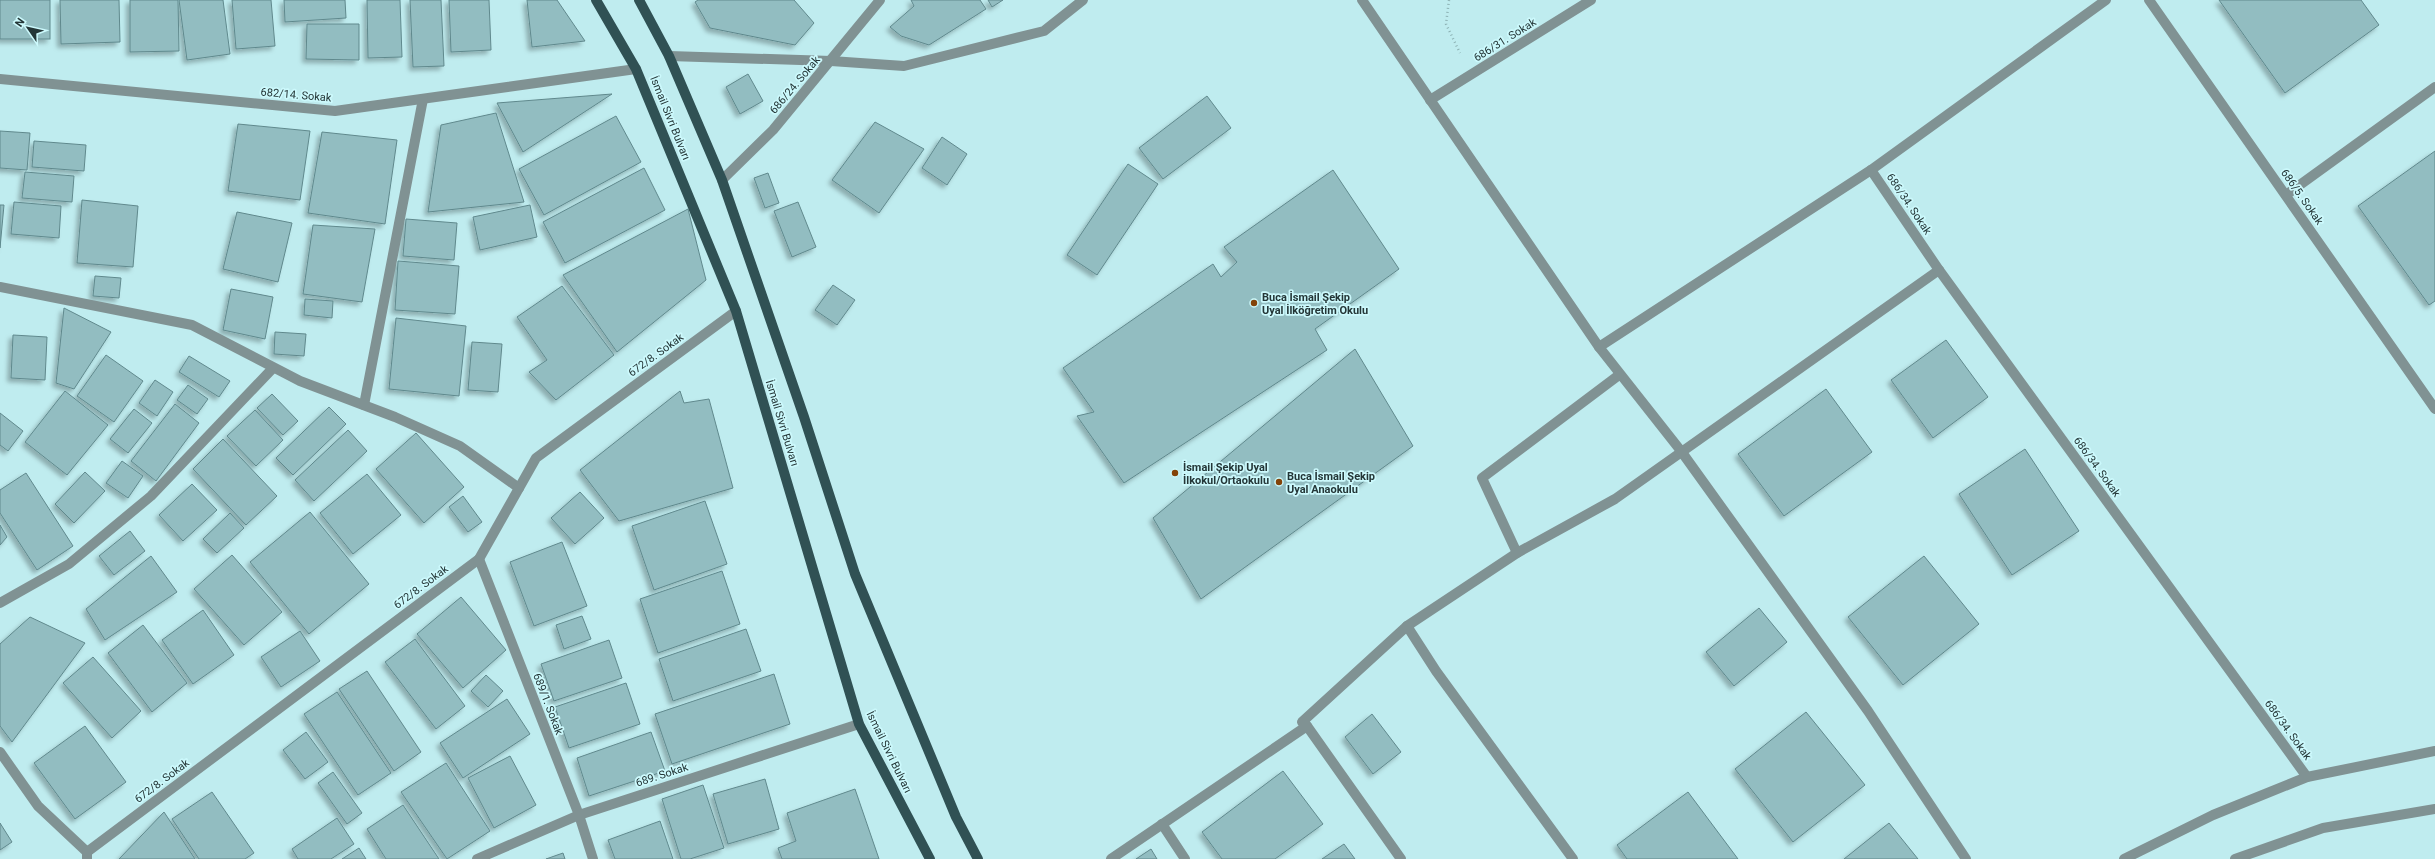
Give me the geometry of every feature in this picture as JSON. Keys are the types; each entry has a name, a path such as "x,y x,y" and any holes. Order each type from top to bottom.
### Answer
{"main road":[{"name":"İsmail Sivri Bulvarı","path":"596,0 636,69 736,311 859,724 930,859"},
{"name":"İsmail Sivri Bulvarı","path":"639,0 669,56 722,180 804,417 856,574 956,817 978,859"}],"street":[{"name":"686/24. Sokak","path":"722,180 773,130 880,0"},
{"path":"669,56 830,61 904,66 1044,31 1083,0"},
{"path":"1362,0 1599,347 1619,375 1681,451 1868,711 1966,859"},
{"name":"686/31. Sokak","path":"1430,100 1591,0"},
{"path":"1599,347 1871,170 2106,0"},
{"name":"686/5. Sokak","path":"2149,0 2435,409"},
{"name":"682/14. Sokak","path":"0,79 335,111 636,69"},
{"path":"2286,195 2435,87"},
{"path":"364,405 423,99"},
{"name":"686/34. Sokak","path":"1871,170 1939,270 2307,777"},
{"path":"1401,859 1307,726 1302,722 1407,626 1517,553 1615,499 1939,270"},
{"path":"0,287 192,325 300,381 364,405 460,446 519,488"},
{"name":"672/8. Sokak","path":"87,856 478,559 536,458 736,311"},
{"path":"0,603 69,564 151,496 273,368"},
{"path":"1517,553 1482,478 1619,375"},
{"name":"689/1. Sokak","path":"478,559 579,815 593,859"},
{"path":"1407,626 1436,670 1573,859"},
{"name":"689. Sokak","path":"477,859 579,815 859,724"},
{"path":"1111,859 1307,726"},
{"path":"2124,859 2213,816 2307,777 2435,751"},
{"path":"0,752 38,806 87,856"},
{"path":"2235,859 2323,828 2435,809"},
{"path":"1162,824 1185,859"}],"path":[{"path":"1449,0 1446,24 1471,75"}],"building":[{"path":"0,0 50,0 50,39 0,39"},
{"path":"60,0 119,0 120,42 61,44"},
{"path":"130,0 178,0 179,51 130,52"},
{"path":"179,0 223,0 230,54 187,60"},
{"path":"232,0 271,0 275,46 236,49"},
{"path":"284,0 345,0 346,18 285,22"},
{"path":"367,0 400,0 402,57 368,58"},
{"path":"410,0 441,0 444,66 413,67"},
{"path":"449,0 489,0 491,50 451,52"},
{"path":"527,0 557,0 585,41 532,47"},
{"path":"698,0 794,0 814,23 795,45 710,28 695,2"},
{"path":"911,0 980,0 986,9 929,45 901,36 890,27 914,6"},
{"path":"988,0 1003,0 992,7"},
{"path":"2219,0 2361,0 2379,25 2285,93"},
{"path":"307,24 359,24 359,60 306,59"},
{"path":"748,74 763,101 740,114 726,87"},
{"path":"612,94 523,152 497,103"},
{"path":"1207,96 1231,128 1163,179 1139,148"},
{"path":"496,113 524,202 428,212 441,125"},
{"path":"616,116 641,162 544,215 519,169"},
{"path":"875,122 924,149 879,213 832,180"},
{"path":"238,124 310,131 300,200 228,191"},
{"path":"0,131 30,133 27,170 0,168"},
{"path":"322,132 397,140 385,224 308,213"},
{"path":"942,137 967,154 947,185 922,168"},
{"path":"34,141 86,145 84,171 32,167"},
{"path":"2435,151 2435,301 2429,305 2358,206"},
{"path":"1128,164 1158,184 1097,275 1067,255"},
{"path":"644,168 665,210 565,263 543,222"},
{"name":"Buca İsmail Şekip Uyal İlköğretim Okulu","path":"1333,170 1399,269 1315,329 1327,350 1124,483 1077,416 1094,412 1063,368 1213,264 1221,277 1237,262 1224,247"},
{"path":"25,172 74,176 72,202 22,198"},
{"path":"768,173 779,203 765,208 754,178"},
{"path":"82,200 138,206 133,267 77,263"},
{"path":"14,202 61,206 59,238 11,234"},
{"path":"798,202 816,247 792,257 774,211"},
{"path":"0,205 4,205 0,248"},
{"path":"530,205 537,237 480,250 473,217"},
{"path":"688,209 706,280 617,352 563,275"},
{"path":"237,212 292,223 278,282 223,269"},
{"path":"406,219 457,223 454,260 403,256"},
{"path":"313,225 375,229 362,302 303,294"},
{"path":"398,261 459,266 455,314 395,310"},
{"path":"95,276 121,278 119,298 93,296"},
{"path":"833,285 855,300 837,325 815,310"},
{"path":"562,286 614,355 556,400 529,372 547,360 517,317"},
{"path":"231,289 273,297 265,339 223,330"},
{"path":"305,299 333,301 332,318 304,315"},
{"path":"64,308 111,332 74,389 56,383"},
{"path":"396,318 466,326 459,396 389,389"},
{"path":"275,332 306,334 304,356 274,354"},
{"path":"13,335 47,337 45,380 11,378"},
{"path":"1946,340 1988,397 1933,438 1891,380"},
{"path":"472,342 502,344 498,392 468,390"},
{"name":"Buca İsmail Şekip Uyal Anaokulu","path":"1355,349 1413,446 1201,599 1153,518"},
{"path":"106,355 143,381 114,422 77,396"},
{"path":"189,356 230,381 219,397 179,372"},
{"path":"155,380 173,392 157,416 139,403"},
{"path":"188,385 208,399 197,414 177,400"},
{"path":"1826,389 1872,452 1784,516 1738,454"},
{"path":"65,391 108,425 67,475 25,442"},
{"path":"680,391 684,403 709,399 733,488 619,521 580,470"},
{"path":"272,394 298,421 283,435 257,408"},
{"path":"175,404 199,423 156,481 131,461"},
{"path":"329,407 346,424 293,475 276,458"},
{"path":"134,409 152,423 128,453 110,439"},
{"path":"255,410 283,440 256,466 227,436"},
{"path":"0,413 23,431 8,451 0,445"},
{"path":"348,430 367,451 314,501 295,480"},
{"path":"416,433 464,487 424,523 376,469"},
{"path":"223,439 277,496 246,525 193,469"},
{"path":"2025,449 2079,531 2012,575 1959,494"},
{"path":"122,461 143,476 128,498 106,483"},
{"path":"85,472 105,491 74,523 55,504"},
{"path":"26,473 73,546 37,570 0,513 0,490"},
{"path":"367,474 401,515 353,554 320,513"},
{"path":"192,484 217,510 183,541 159,515"},
{"path":"580,492 604,518 575,544 551,518"},
{"path":"463,496 482,522 468,532 449,507"},
{"path":"705,501 727,564 654,590 632,526"},
{"path":"310,512 369,584 309,634 250,562"},
{"path":"230,513 244,528 217,553 203,539"},
{"path":"0,525 7,537 0,545"},
{"path":"130,531 145,551 114,575 99,556"},
{"path":"562,542 587,606 534,626 510,562"},
{"path":"232,555 282,612 244,645 194,589"},
{"path":"151,556 177,592 105,640 86,609"},
{"path":"1924,556 1979,624 1903,685 1848,617"},
{"path":"722,571 740,624 658,653 640,599"},
{"path":"461,597 506,650 463,688 417,634"},
{"path":"1759,608 1787,642 1734,686 1706,652"},
{"path":"203,610 234,655 193,684 162,640"},
{"path":"582,616 591,639 564,649 556,625"},
{"path":"30,617 85,643 12,742 0,726 0,644"},
{"path":"143,625 187,683 152,712 108,653"},
{"path":"746,629 761,671 673,701 659,659"},
{"path":"300,631 320,661 281,687 261,657"},
{"path":"415,639 465,706 436,729 385,662"},
{"path":"609,640 622,678 554,701 541,664"},
{"path":"93,657 141,711 112,738 63,683"},
{"path":"367,671 421,752 394,771 339,689"},
{"path":"774,674 790,724 672,764 655,714"},
{"path":"486,675 503,691 488,707 471,691"},
{"path":"626,683 640,724 569,748 555,707"},
{"path":"337,692 391,773 358,795 304,714"},
{"path":"507,699 530,734 463,778 440,743"},
{"path":"1806,712 1865,785 1793,842 1735,769"},
{"path":"1372,714 1401,752 1373,774 1345,737"},
{"path":"85,726 126,782 75,819 34,763"},
{"path":"306,732 328,762 305,779 283,750"},
{"path":"651,732 665,771 589,796 577,758"},
{"path":"510,756 536,805 494,828 468,778"},
{"path":"446,763 490,831 447,859 401,792"},
{"path":"1283,771 1323,824 1275,859 1222,859 1202,832"},
{"path":"333,772 362,813 347,824 318,783"},
{"path":"765,779 779,829 728,844 713,794"},
{"path":"703,785 724,848 690,859 681,859 662,799"},
{"path":"855,789 879,859 782,859 778,848 796,841 787,813"},
{"path":"212,792 254,853 245,859 199,859 172,819"},
{"path":"1688,792 1738,859 1627,859 1617,845"},
{"path":"403,805 439,859 386,859 367,829"},
{"path":"164,812 195,859 119,859"},
{"path":"337,818 354,844 331,859 298,859 292,849"},
{"path":"660,821 673,859 615,859 608,840"},
{"path":"0,823 12,842 0,850"},
{"path":"1889,823 1918,859 1844,859"},
{"path":"1344,844 1355,859 1322,859"},
{"path":"359,848 366,859 342,859"},
{"path":"1151,849 1157,859 1136,859"},
{"path":"563,853 565,859 546,859"}],"place":[{"name":"Buca İsmail Şekip Uyal İlköğretim Okulu","path":"1254,303"},
{"name":"İsmail Şekip Uyal İlkokul/Ortaokulu","path":"1175,473"},
{"name":"Buca İsmail Şekip Uyal Anaokulu","path":"1279,482"}]}
